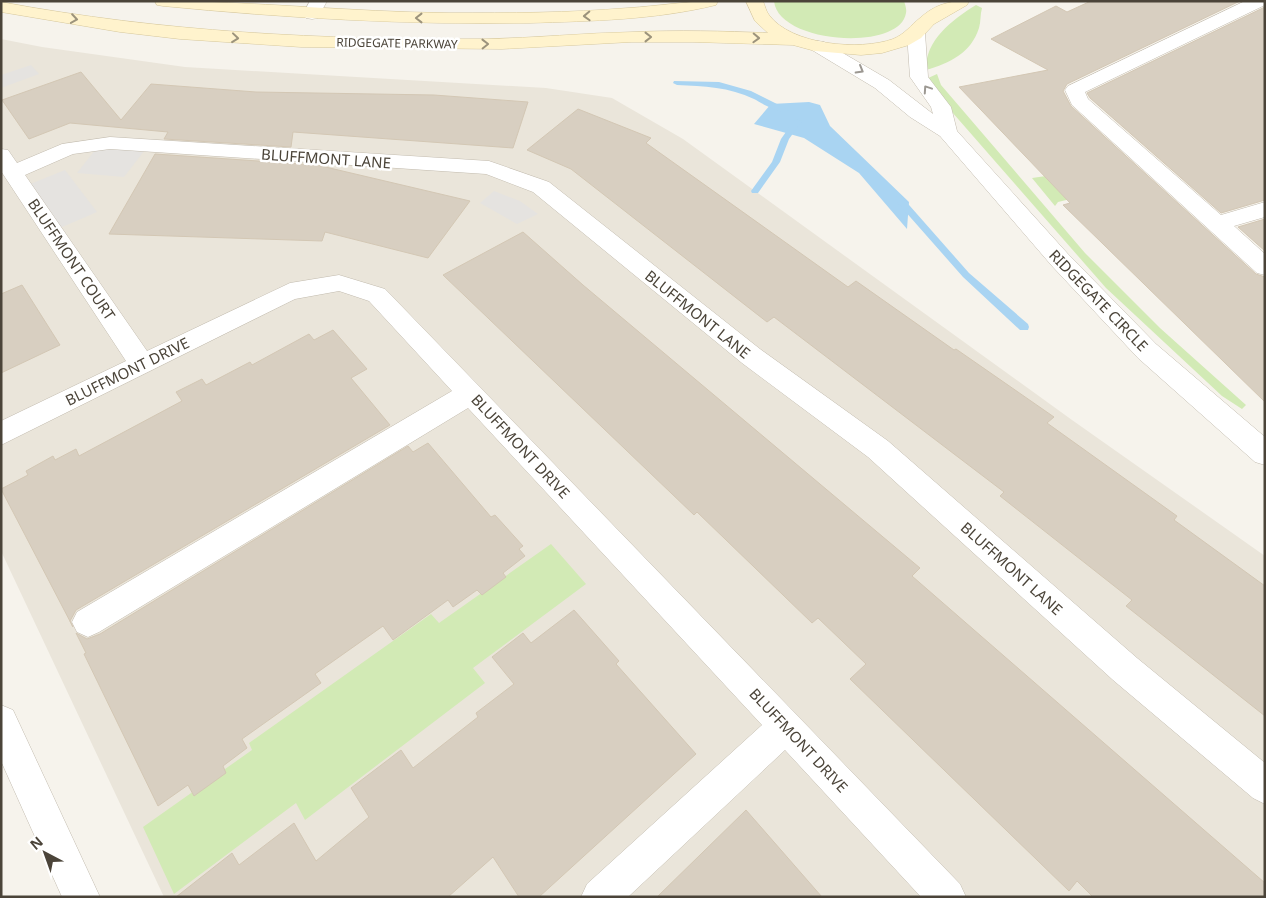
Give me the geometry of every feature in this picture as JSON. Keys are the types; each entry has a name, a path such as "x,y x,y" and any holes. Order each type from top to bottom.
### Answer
{"main road":[{"name":"RIDGEGATE PARKWAY","path":"164,1 315,8 374,18 512,18 618,14 690,6 710,1"},
{"name":"RIDGEGATE PARKWAY","path":"754,1 755,10 763,21 777,31 795,40 846,50 874,49 898,43 961,1"},
{"path":"921,27 927,7 924,1"},
{"name":"RIDGEGATE PARKWAY","path":"1,7 128,27 245,39 357,44 485,44 632,37 795,40"}],"street":[{"path":"1259,1 1075,90 1079,101 1265,266"},
{"name":"RIDGEGATE CIRCLE","path":"921,27 919,77 940,107 947,132"},
{"name":"RIDGEGATE CIRCLE","path":"818,46 882,84 917,113 947,132 1060,260 1146,351 1265,454"},
{"name":"BLUFFMONT LANE","path":"7,164 69,148 110,144 489,168 541,187 751,356 878,449 1125,669 1265,786"},
{"name":"BLUFFMONT COURT","path":"7,164 142,364"},
{"path":"1217,224 1265,209"},
{"name":"BLUFFMONT DRIVE","path":"1,434 290,291 339,283 377,294 947,897"},
{"path":"88,622 471,393"},
{"path":"1,722 81,897"},
{"path":"600,897 786,726"}],"shaded area":[{"path":"1,39 42,47 185,67 546,88 612,98 683,139 1072,420 1265,556 1265,897 164,897 1,551"},
{"path":"31,65 39,74 1,88 1,75"},
{"path":"99,145 148,146 124,177 77,173"},
{"path":"65,170 97,212 53,231 23,187"},
{"path":"494,191 520,201 538,214 517,224 480,203"}],"green space":[{"path":"774,1 904,1 906,13 899,25 883,34 863,38 839,38 816,34 795,26 781,15"},
{"path":"976,5 982,8 979,28 971,44 958,56 926,70 930,49 935,40 949,24"},
{"path":"937,74 941,85 1085,253 1160,328 1246,405 1242,409 1222,396 1106,288 945,104 926,79"},
{"path":"1053,175 1091,194 1058,202 1055,206 1032,178"},
{"path":"551,544 586,584 473,668 485,683 305,820 296,803 174,894 143,827 252,750 249,743 431,614 439,623"}],"water":[{"path":"809,102 820,105 830,126 909,202 907,229 859,173 804,138 754,124 771,104"}],"building":[{"path":"1091,1 1240,1 1067,84 1063,91 1071,106 1256,274 1265,277 1265,402 1063,205 1070,203 959,87 1048,70 991,39 1056,6 1067,12"},
{"path":"1265,7 1265,200 1221,213 1090,98 1087,93"},
{"path":"81,72 121,120 151,84 256,92 434,95 528,102 513,148 293,132 291,147 164,139 168,132 70,123 29,139 2,100"},
{"path":"578,109 651,138 646,143 848,287 856,281 1054,417 1047,423 1177,516 1174,520 1265,586 1265,716 1126,606 1132,600 1000,496 1004,492 774,317 767,322 571,169 527,150"},
{"path":"155,154 317,165 470,201 428,258 325,232 322,241 109,234"},
{"path":"1265,219 1265,251 1238,227"},
{"path":"523,232 583,285 920,568 912,576 1265,883 1265,897 1093,897 1077,881 1069,891 850,679 866,664 818,618 812,623 697,512 694,515 443,275"},
{"path":"22,285 60,345 1,373 1,294"},
{"path":"333,330 367,369 351,378 390,425 76,610 70,621 73,627 1,489 28,475 26,471 53,456 55,460 76,449 79,456 182,401 176,392 202,379 206,385 250,362 252,365 309,334 314,340"},
{"path":"428,443 491,517 495,515 523,546 519,549 525,556 503,573 506,577 482,595 477,590 453,607 448,600 393,640 383,626 315,674 321,683 242,739 247,748 223,766 226,773 194,796 188,785 158,806 84,654 86,653 76,633 87,639 100,634 408,446 413,452"},
{"path":"574,610 619,661 616,664 696,754 539,897 519,897 493,857 448,897 176,897 232,853 239,865 294,823 316,861 369,817 351,788 401,750 413,768 478,717 476,713 514,684 492,657 523,633 531,643"},
{"path":"746,810 822,897 657,897"}],"waterway":[{"path":"677,83 716,84 748,93 785,110"},
{"path":"755,191 776,162 785,139 798,121"},
{"path":"899,199 966,275 1024,327"}]}
